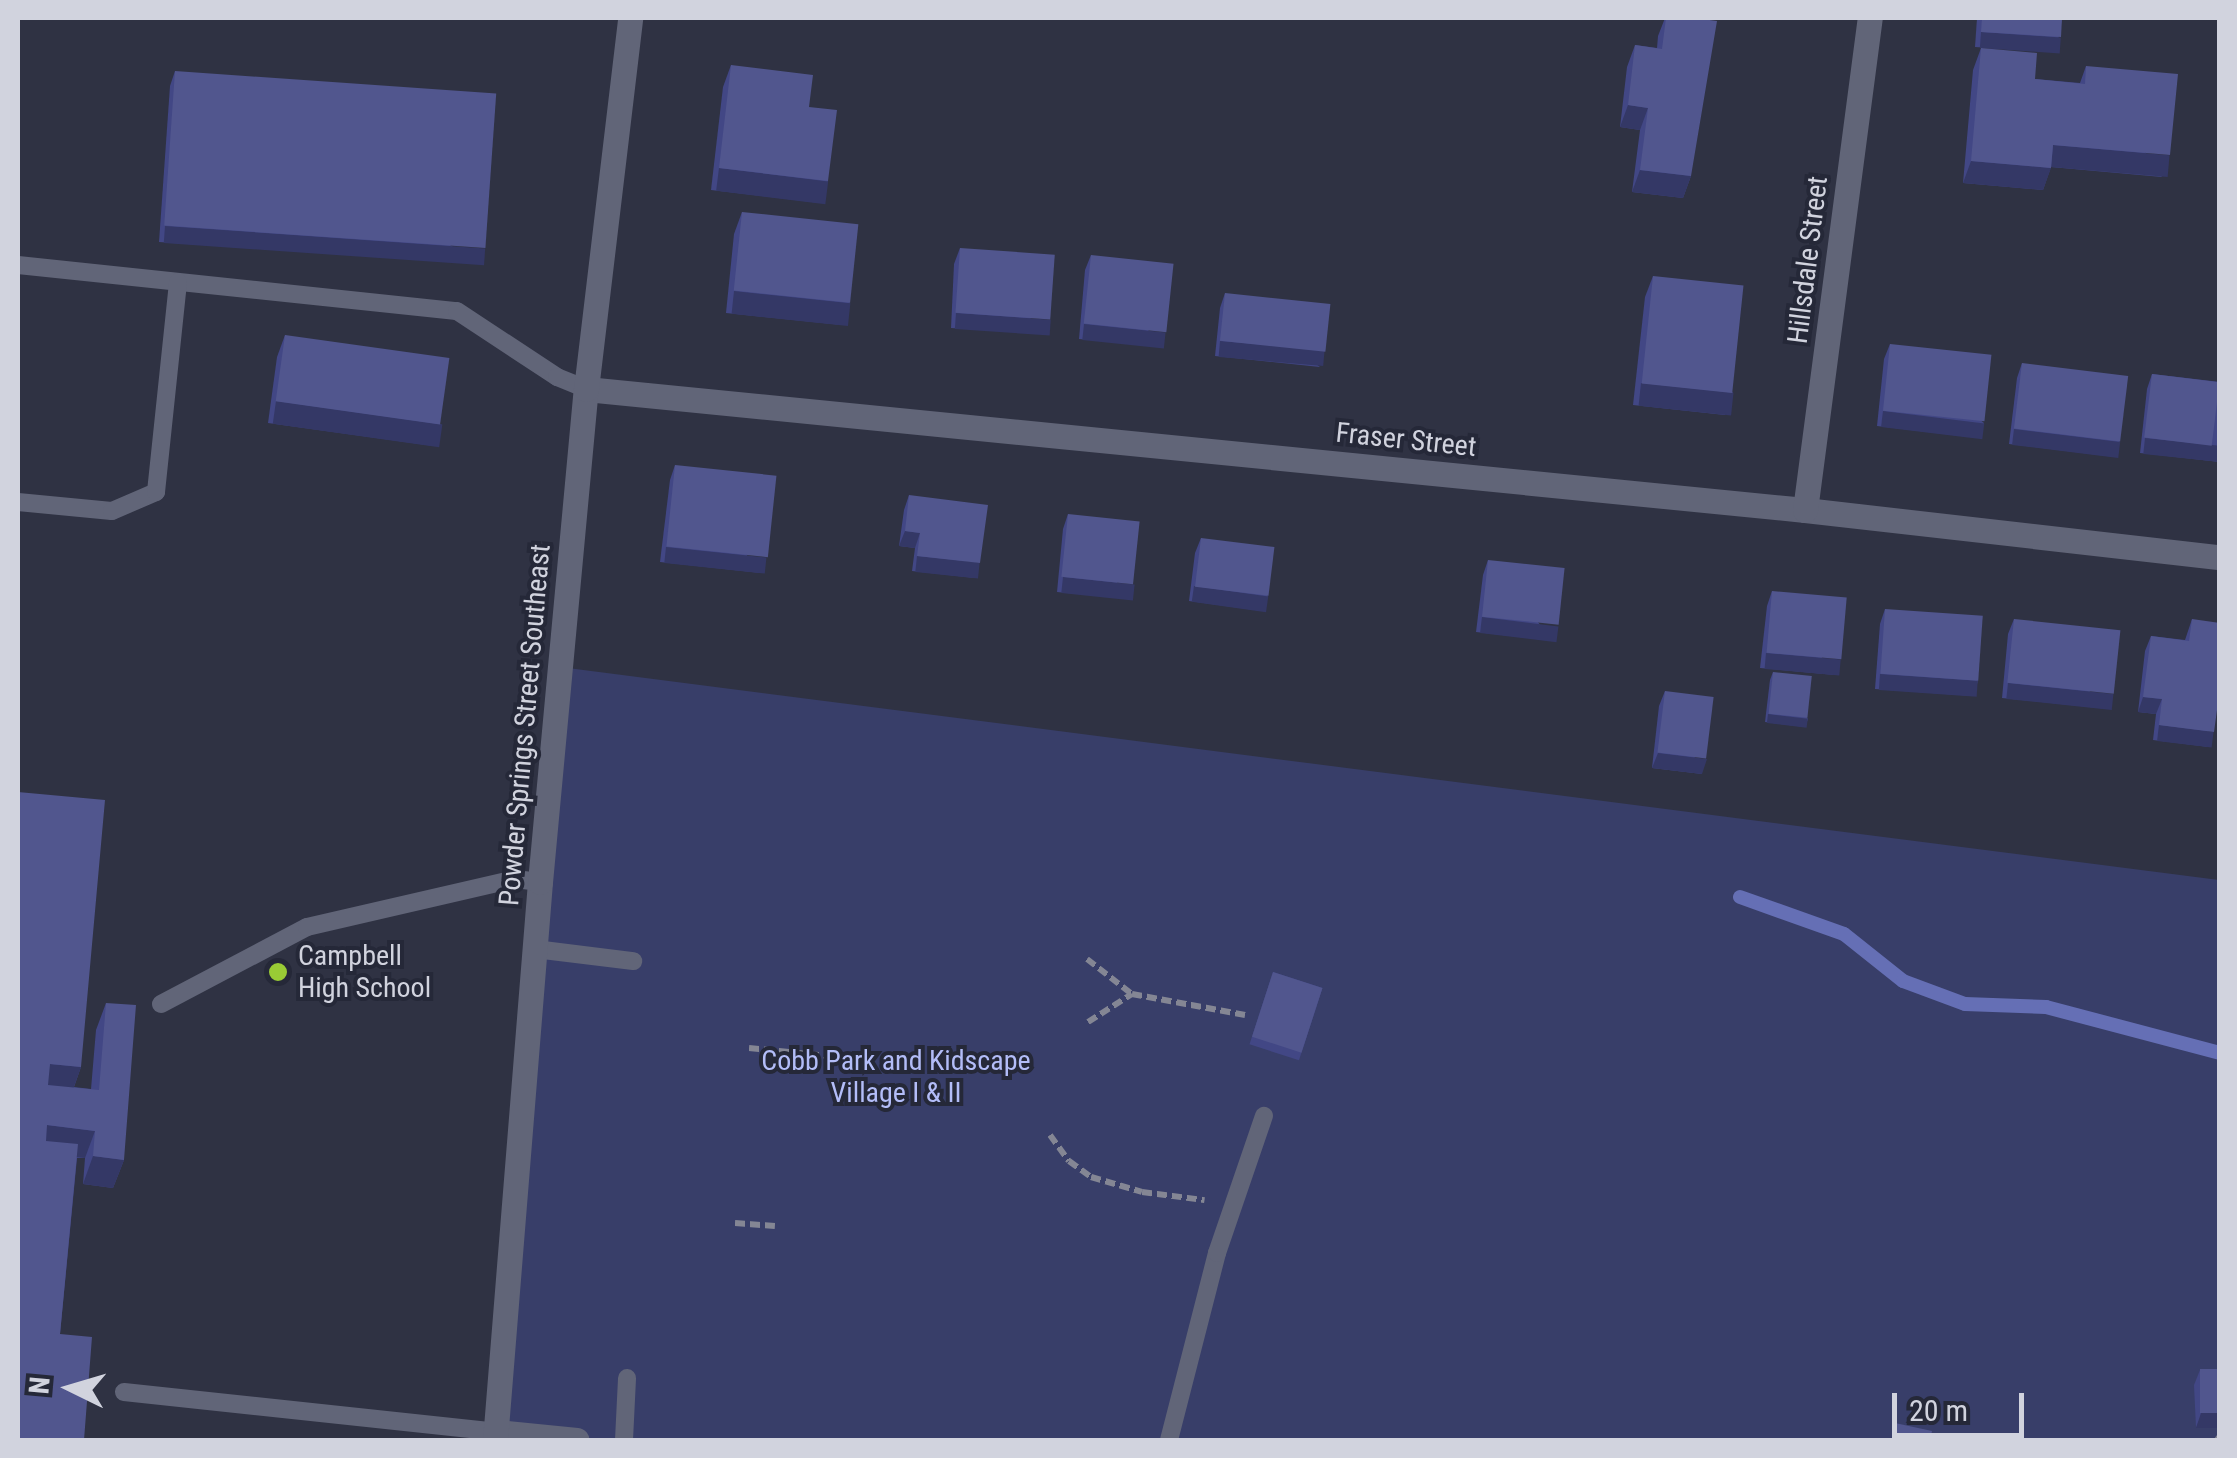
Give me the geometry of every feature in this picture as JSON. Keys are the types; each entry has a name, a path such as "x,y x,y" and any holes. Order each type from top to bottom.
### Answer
{"street":[{"name":"Powder Springs Street Southeast","path":"496,1436 534,949 586,389 630,18"},
{"name":"Hillsdale Street","path":"1805,510 1870,18"},
{"name":"Fraser Street","path":"586,389 1805,510 2220,558"},
{"path":"496,1436 576,1440"}],"lane":[{"path":"18,265 457,312 556,377 586,389"},
{"path":"18,502 112,511 156,492 178,282"},
{"path":"161,1004 307,927 515,880 540,882"},
{"path":"534,949 634,962"},
{"path":"1169,1440 1235,1200 1264,1116"},
{"path":"624,1440 628,1378"},
{"path":"124,1392 496,1436"}],"path":[{"path":"1087,958 1132,994 1244,1015"},
{"path":"1088,1022 1132,994"},
{"path":"750,1048 867,1060"},
{"path":"1050,1135 1069,1161 1091,1177 1142,1192 1235,1200"},
{"path":"735,1223 775,1226"}],"green space":[{"name":"Cobb Park and Kidscape Village I & II","path":"560,667 2219,880 2219,1440 504,1440"}],"building":[{"path":"1666,18 1717,21 1691,176 1640,170 1648,108 1628,105 1635,45 1662,49"},
{"path":"1982,18 2062,18 2061,37 1981,32"},
{"path":"1981,48 2037,53 2035,79 2085,84 2086,66 2178,74 2170,155 2053,145 2051,168 1971,161"},
{"path":"731,65 813,75 809,107 837,110 828,181 719,168"},
{"path":"175,71 496,93 485,248 164,226"},
{"path":"742,212 858,224 850,303 734,291"},
{"path":"960,248 1055,255 1050,319 955,313"},
{"path":"1091,255 1174,264 1166,332 1084,324"},
{"path":"1653,276 1744,286 1732,393 1642,383"},
{"path":"1225,293 1330,304 1325,352 1220,341"},
{"path":"285,335 449,358 440,424 276,401"},
{"path":"1890,344 1991,355 1984,421 1883,411"},
{"path":"2022,363 2128,376 2120,442 2014,429"},
{"path":"2152,374 2219,382 2212,446 2144,438"},
{"path":"675,465 776,476 768,557 666,547"},
{"path":"909,495 988,505 980,563 917,556 920,533 905,531"},
{"path":"1068,514 1140,522 1133,584 1061,577"},
{"path":"1201,538 1274,547 1268,596 1195,587"},
{"path":"1488,560 1565,568 1559,625 1482,617"},
{"path":"1772,591 1847,598 1841,659 1767,653"},
{"path":"1885,609 1983,616 1978,681 1880,674"},
{"path":"2014,619 2120,630 2114,694 2007,683"},
{"path":"2192,619 2220,623 2220,688 2214,732 2159,725 2162,699 2143,697 2151,636 2189,641"},
{"path":"1773,672 1812,676 1807,718 1769,714"},
{"path":"1665,691 1714,697 1706,759 1657,753"},
{"path":"18,792 105,800 81,1067 50,1064 48,1085 99,1090 106,1003 136,1005 124,1160 93,1156 95,1131 47,1125 46,1141 78,1144 60,1334 92,1337 84,1440 18,1440"},
{"path":"1273,972 1322,988 1301,1053 1252,1037"},
{"path":"2200,1369 2220,1369 2220,1413 2200,1413"},
{"path":"1895,1423 1932,1431 1930,1440 1892,1440"}],"waterway":[{"path":"1740,897 1844,934 1903,981 1965,1004 2046,1007 2220,1053"}],"place":[{"name":"Campbell High School","path":"278,972"}]}
